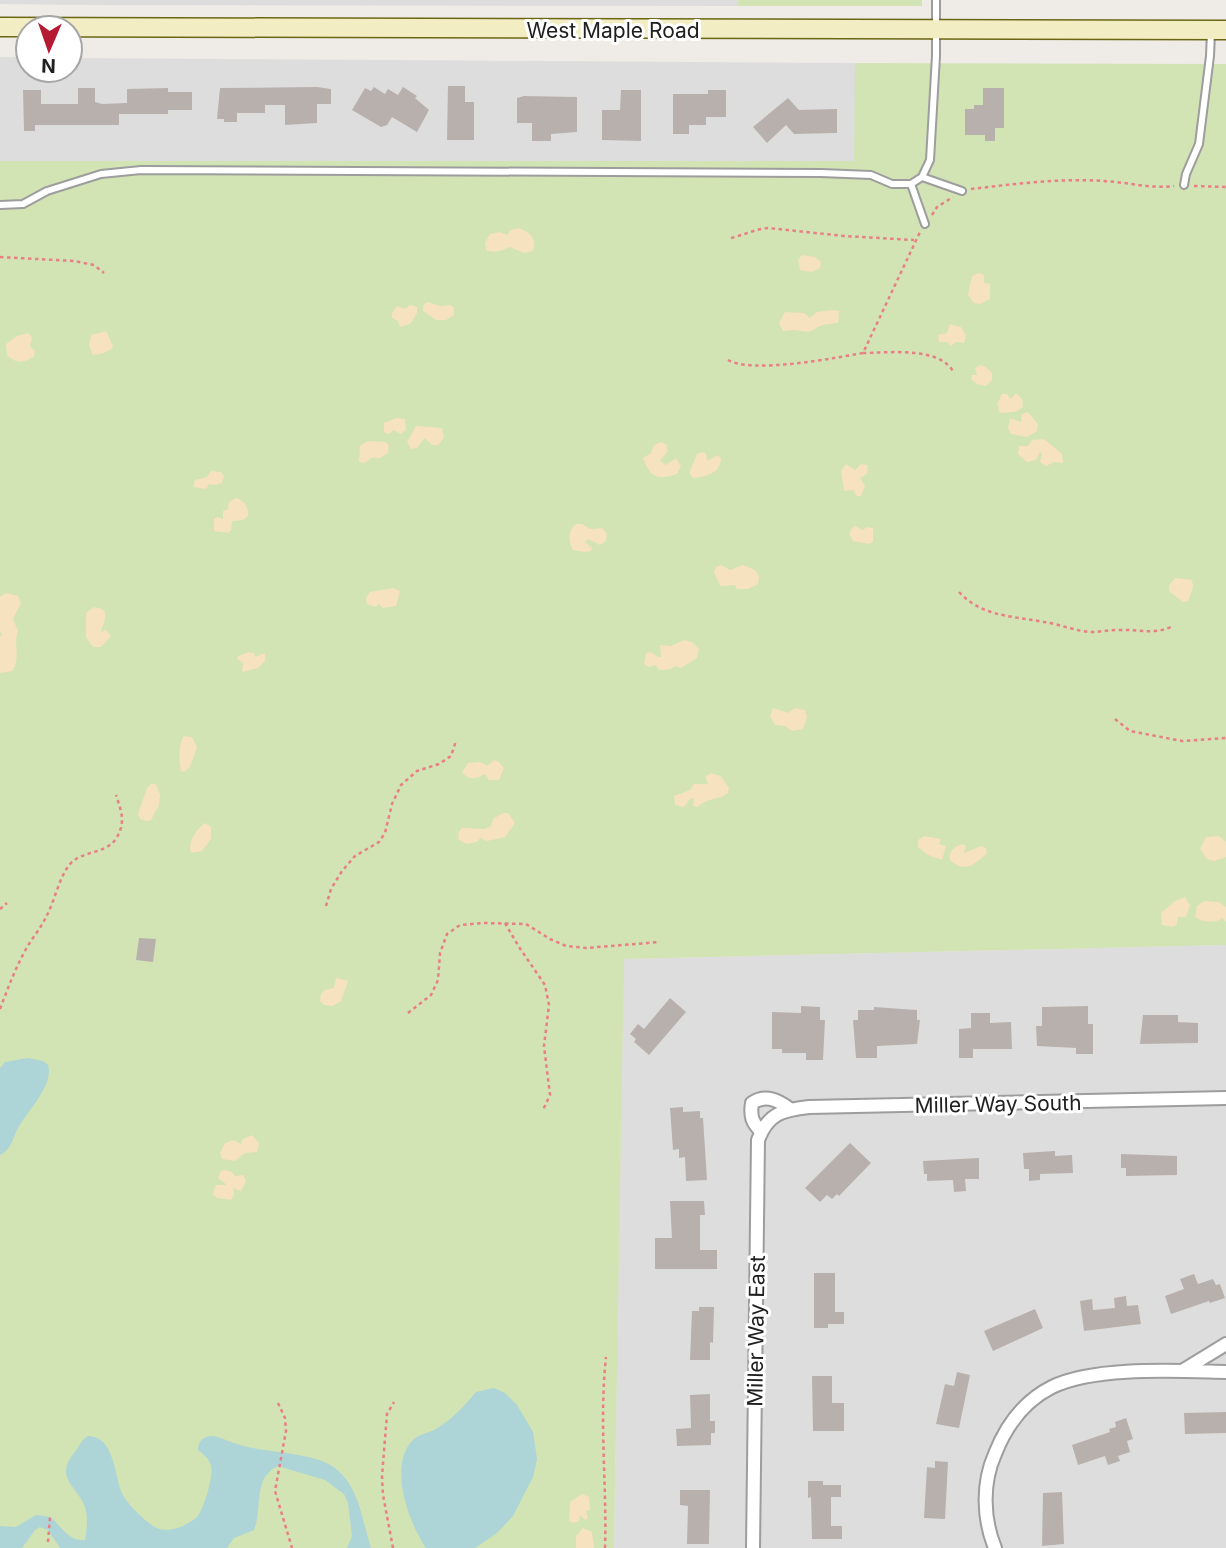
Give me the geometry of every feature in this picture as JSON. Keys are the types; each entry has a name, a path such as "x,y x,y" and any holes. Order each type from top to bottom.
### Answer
{"main road":[{"name":"West Maple Road","path":"0,27 1218,30"}],"street":[{"name":"Miller Way East","path":"753,1548 758,1140 761,1131 752,1118 752,1103 766,1098 780,1101 790,1109"},
{"name":"Miller Way South","path":"761,1131 772,1118 790,1109 1226,1098"},
{"path":"1182,1371 1226,1344"},
{"path":"995,1548 986,1505 990,1464 1003,1435 1021,1410 1050,1388 1065,1381 1136,1371 1226,1373"}],"lane":[{"path":"0,205 23,204 47,191 102,174 141,170 821,173 871,175 892,184 911,184 922,177 930,160 936,0"},
{"path":"1184,186 1186,174 1199,144 1210,56 1218,30"},
{"path":"922,177 962,191"},
{"path":"911,184 925,224"}],"path":[{"path":"863,354 914,240 937,207 962,191 1039,183 1102,181 1158,188 1226,187"},
{"path":"731,238 768,228 914,240"},
{"path":"0,257 74,261 94,265 104,273"},
{"path":"728,360 735,364 756,366 863,354 914,352 937,358 949,365 953,371"},
{"path":"959,592 968,602 1010,618 1042,621 1091,632 1120,629 1161,631 1171,627"},
{"path":"1115,719 1130,731 1182,741 1226,738"},
{"path":"326,906 331,889 342,871 355,856 379,842 385,833 392,804 401,785 417,771 439,764 451,756 456,741"},
{"path":"0,1009 13,974 46,918 67,869 83,855 107,847 121,829 123,817 116,795"},
{"path":"0,909 7,903"},
{"path":"505,923 545,985 549,1005 544,1046 551,1096 543,1110"},
{"path":"408,1013 431,995 438,981 440,953 447,934 460,925 526,924 558,942 586,948 660,942"},
{"path":"605,1548 607,1498 603,1483 602,1392 606,1357"},
{"path":"393,1548 382,1476 387,1414 394,1402"},
{"path":"278,1403 285,1418 276,1500 282,1511 292,1548"},
{"path":"48,1542 50,1517"}],"shaded area":[{"path":"0,0 738,0 738,6 87,5 0,4"},
{"path":"0,57 14,57 14,84 84,84 84,58 855,63 855,161 0,161"},
{"path":"1226,945 1226,1548 614,1548 623,959"}],"green space":[{"path":"738,0 922,0 922,6 738,6"},
{"path":"855,63 1226,64 1226,945 624,959 614,1548 0,1548 0,161 854,161"}],"sand":[{"path":"518,228 532,236 533,251 524,253 510,247 495,252 486,250 485,243 490,234 499,232 507,235"},
{"path":"802,255 815,257 821,262 820,268 812,272 800,270 798,260"},
{"path":"979,273 984,275 984,283 990,284 990,299 980,304 974,303 968,295 972,276"},
{"path":"427,302 441,306 451,305 454,315 446,320 436,320 423,311"},
{"path":"410,305 417,307 417,313 410,324 400,327 398,321 392,318 392,313 397,306 405,309"},
{"path":"839,311 838,323 822,325 809,332 783,331 779,323 785,312 804,313 810,318 817,312"},
{"path":"950,324 961,327 966,336 964,343 957,342 950,346 948,342 939,342 938,335 947,333"},
{"path":"106,331 112,349 93,355 89,345 91,335"},
{"path":"29,333 32,338 30,346 35,351 34,357 20,362 7,355 6,344 17,336"},
{"path":"980,365 992,373 992,380 986,386 971,379 972,375 977,375 975,368"},
{"path":"1016,393 1022,399 1023,407 1015,412 1000,413 997,404 1002,394 1007,394 1011,399"},
{"path":"1028,412 1038,424 1037,431 1027,437 1011,434 1008,428 1010,418 1021,422 1022,414"},
{"path":"396,418 405,419 406,430 401,434 394,430 388,434 384,432 384,423"},
{"path":"416,426 442,428 444,438 438,445 432,445 425,438 417,448 411,449 407,442"},
{"path":"1044,439 1062,454 1063,463 1054,462 1046,466 1040,462 1040,452 1036,460 1027,462 1018,454 1019,446 1028,446 1032,440"},
{"path":"368,441 386,442 389,446 388,453 380,458 371,458 365,463 359,462 360,446"},
{"path":"661,442 666,444 668,451 660,461 666,465 676,458 681,466 677,474 656,476 646,465 643,458 651,453 654,445"},
{"path":"706,453 707,461 718,455 720,464 712,473 693,478 689,473 697,454"},
{"path":"846,464 855,470 861,464 868,465 867,474 860,478 865,486 861,496 857,496 853,490 844,491 841,471"},
{"path":"211,471 221,472 224,476 222,483 209,484 206,489 193,487 195,480 207,477"},
{"path":"236,498 245,505 248,516 243,520 232,521 228,533 214,531 214,519 223,519 223,511 228,509 229,502"},
{"path":"576,524 590,529 602,528 607,534 606,541 600,545 588,539 585,542 592,548 591,551 573,550 570,536 571,529"},
{"path":"856,526 862,530 873,528 873,542 869,544 853,541 849,534"},
{"path":"721,565 730,570 743,565 755,570 759,576 758,584 748,589 737,589 735,585 720,586 714,572 716,567"},
{"path":"1175,578 1192,580 1193,587 1188,601 1183,602 1169,591 1169,585"},
{"path":"393,588 400,591 396,606 383,608 379,604 376,607 367,604 366,598 370,592"},
{"path":"6,593 18,596 21,603 13,619 18,631 17,657 12,671 0,673 0,597"},
{"path":"94,607 105,613 101,632 106,630 111,636 101,647 93,647 86,637 86,613"},
{"path":"684,640 692,642 699,649 697,658 681,668 675,666 662,670 656,665 649,667 644,664 646,653 651,652 661,657 660,645 671,646"},
{"path":"254,653 255,657 265,653 265,661 258,668 242,672 243,663 237,659 238,656"},
{"path":"773,708 788,713 795,708 805,710 807,717 803,729 792,731 785,726 775,725 770,716"},
{"path":"184,736 192,737 197,747 190,767 184,772 181,771 179,758"},
{"path":"494,760 504,768 499,780 489,780 485,774 470,778 462,772 468,763 480,762 487,766"},
{"path":"711,773 721,776 729,788 728,793 698,807 693,806 694,798 684,807 675,805 674,796 690,790 694,784 708,784 705,777"},
{"path":"151,784 156,784 160,795 159,805 151,820 147,821 140,819 138,814"},
{"path":"508,813 515,823 505,837 487,841 480,838 477,842 467,844 458,839 462,828 484,829 491,826 493,819"},
{"path":"205,823 211,827 211,839 202,851 191,853 193,836"},
{"path":"924,836 941,839 939,844 946,846 942,860 928,855 918,847 918,840"},
{"path":"1219,836 1226,842 1226,857 1214,861 1207,859 1200,849 1206,837"},
{"path":"963,844 966,846 964,853 981,846 986,848 987,853 970,866 961,866 950,860 950,854 953,849"},
{"path":"1185,897 1190,905 1186,917 1178,917 1177,924 1173,927 1162,925 1161,913 1175,901"},
{"path":"1204,901 1219,902 1226,907 1226,922 1222,918 1209,922 1195,917 1197,906"},
{"path":"336,978 348,981 341,1001 333,1006 324,1005 320,1001 321,994 334,988"},
{"path":"252,1135 259,1143 257,1152 245,1153 235,1161 222,1159 220,1153 225,1143 234,1140 241,1144 243,1139"},
{"path":"224,1170 235,1176 243,1175 246,1181 241,1191 233,1188 234,1195 231,1200 217,1198 213,1194 216,1185 227,1185 218,1178"},
{"path":"582,1494 589,1497 590,1510 586,1511 588,1518 585,1520 580,1515 579,1521 573,1523 569,1521 570,1502"},
{"path":"583,1528 592,1532 594,1548 576,1548 576,1536"}],"water":[{"path":"28,1058 43,1061 48,1065 48,1080 18,1127 10,1145 0,1155 0,1068 5,1062"},
{"path":"494,1388 505,1393 517,1405 533,1432 537,1459 533,1477 513,1516 497,1533 475,1548 426,1548 413,1524 404,1495 401,1480 405,1452 414,1439 448,1421 476,1392"},
{"path":"88,1436 97,1438 108,1449 126,1500 148,1522 162,1530 189,1523 203,1507 212,1470 208,1459 198,1450 205,1437 214,1436 248,1447 323,1461 341,1474 354,1492 371,1548 347,1548 352,1536 348,1503 344,1494 325,1480 278,1466 270,1471 261,1486 254,1530 234,1538 227,1548 60,1548 48,1530 40,1527 22,1548 0,1548 0,1526 16,1527 36,1515 50,1517 74,1539 85,1540 85,1507 69,1482 66,1469 74,1453"}],"building":[{"path":"448,86 465,86 465,102 474,102 474,140 447,140"},
{"path":"374,87 385,94 388,89 398,95 403,87 417,96 415,98 429,110 417,132 392,117 387,125 381,127 352,110 365,88 371,91"},
{"path":"78,88 95,88 95,102 102,104 127,103 127,89 168,88 168,92 192,92 192,110 168,110 168,114 119,114 119,125 35,125 35,131 24,131 23,90 41,90 41,104 78,104"},
{"path":"220,88 331,89 331,104 317,104 317,123 285,125 285,105 265,105 265,113 237,113 237,122 217,119"},
{"path":"983,88 1004,88 1004,128 995,128 995,141 985,141 985,135 965,135 965,109 983,105"},
{"path":"621,90 641,90 641,141 602,140 602,110 620,110"},
{"path":"708,90 726,90 726,117 706,117 706,125 689,125 689,134 673,134 673,94 708,94"},
{"path":"577,97 577,132 551,134 551,141 532,141 532,123 517,123 517,98"},
{"path":"788,98 799,110 837,109 837,133 794,134 786,125 767,143 753,127"},
{"path":"139,938 156,939 153,962 136,960"},
{"path":"670,998 686,1012 649,1055 634,1042 636,1039 630,1034 638,1024 644,1029"},
{"path":"801,1006 820,1007 820,1020 825,1020 823,1060 806,1060 806,1053 782,1053 782,1049 772,1049 772,1012 801,1013"},
{"path":"1088,1006 1088,1024 1093,1024 1093,1054 1076,1054 1076,1048 1037,1046 1036,1026 1042,1026 1042,1007"},
{"path":"874,1007 917,1010 917,1020 920,1020 917,1044 877,1046 877,1058 856,1058 853,1020 858,1020 858,1010 874,1010"},
{"path":"971,1013 990,1013 990,1023 1011,1022 1012,1049 973,1049 973,1058 959,1058 959,1029 971,1028"},
{"path":"1143,1015 1178,1015 1178,1022 1198,1023 1198,1043 1140,1044"},
{"path":"683,1107 683,1112 700,1111 700,1118 703,1118 707,1180 686,1181 685,1157 679,1158 679,1149 673,1150 670,1108"},
{"path":"850,1143 871,1163 839,1196 837,1194 832,1199 827,1195 820,1202 805,1188"},
{"path":"1055,1151 1055,1156 1072,1155 1073,1173 1040,1174 1040,1180 1029,1181 1029,1169 1024,1169 1023,1153"},
{"path":"1121,1154 1177,1156 1177,1175 1126,1176 1126,1168 1121,1168"},
{"path":"979,1158 979,1179 965,1179 966,1191 954,1192 953,1180 927,1181 927,1174 924,1174 923,1161"},
{"path":"670,1201 704,1201 705,1215 700,1215 700,1250 717,1250 717,1269 655,1269 655,1238 672,1238"},
{"path":"814,1273 835,1273 835,1312 844,1312 844,1324 828,1324 828,1328 814,1328"},
{"path":"1194,1274 1198,1284 1213,1279 1216,1285 1220,1284 1225,1298 1171,1314 1165,1296 1184,1289 1180,1279"},
{"path":"1126,1296 1127,1306 1138,1305 1141,1324 1084,1331 1080,1301 1092,1299 1093,1310 1115,1308 1114,1298"},
{"path":"699,1307 714,1307 710,1360 690,1360 692,1311 699,1311"},
{"path":"1035,1309 1043,1328 993,1351 984,1331"},
{"path":"957,1372 970,1375 959,1428 936,1424 945,1384 954,1386"},
{"path":"812,1376 832,1376 832,1403 844,1403 844,1431 813,1431"},
{"path":"710,1394 710,1421 715,1421 711,1445 677,1446 676,1429 691,1428 690,1395"},
{"path":"1226,1412 1226,1433 1185,1434 1184,1413"},
{"path":"1126,1418 1133,1439 1127,1441 1130,1452 1118,1456 1120,1461 1108,1465 1105,1456 1078,1465 1072,1445 1110,1432 1109,1429 1116,1427 1115,1422"},
{"path":"935,1461 948,1462 945,1519 924,1518 927,1467 935,1468"},
{"path":"808,1481 823,1481 823,1485 841,1485 841,1497 831,1497 831,1526 842,1526 842,1539 812,1539"},
{"path":"680,1490 710,1490 709,1544 687,1544 688,1506 680,1505"},
{"path":"1062,1492 1064,1544 1042,1546 1043,1493"}]}
